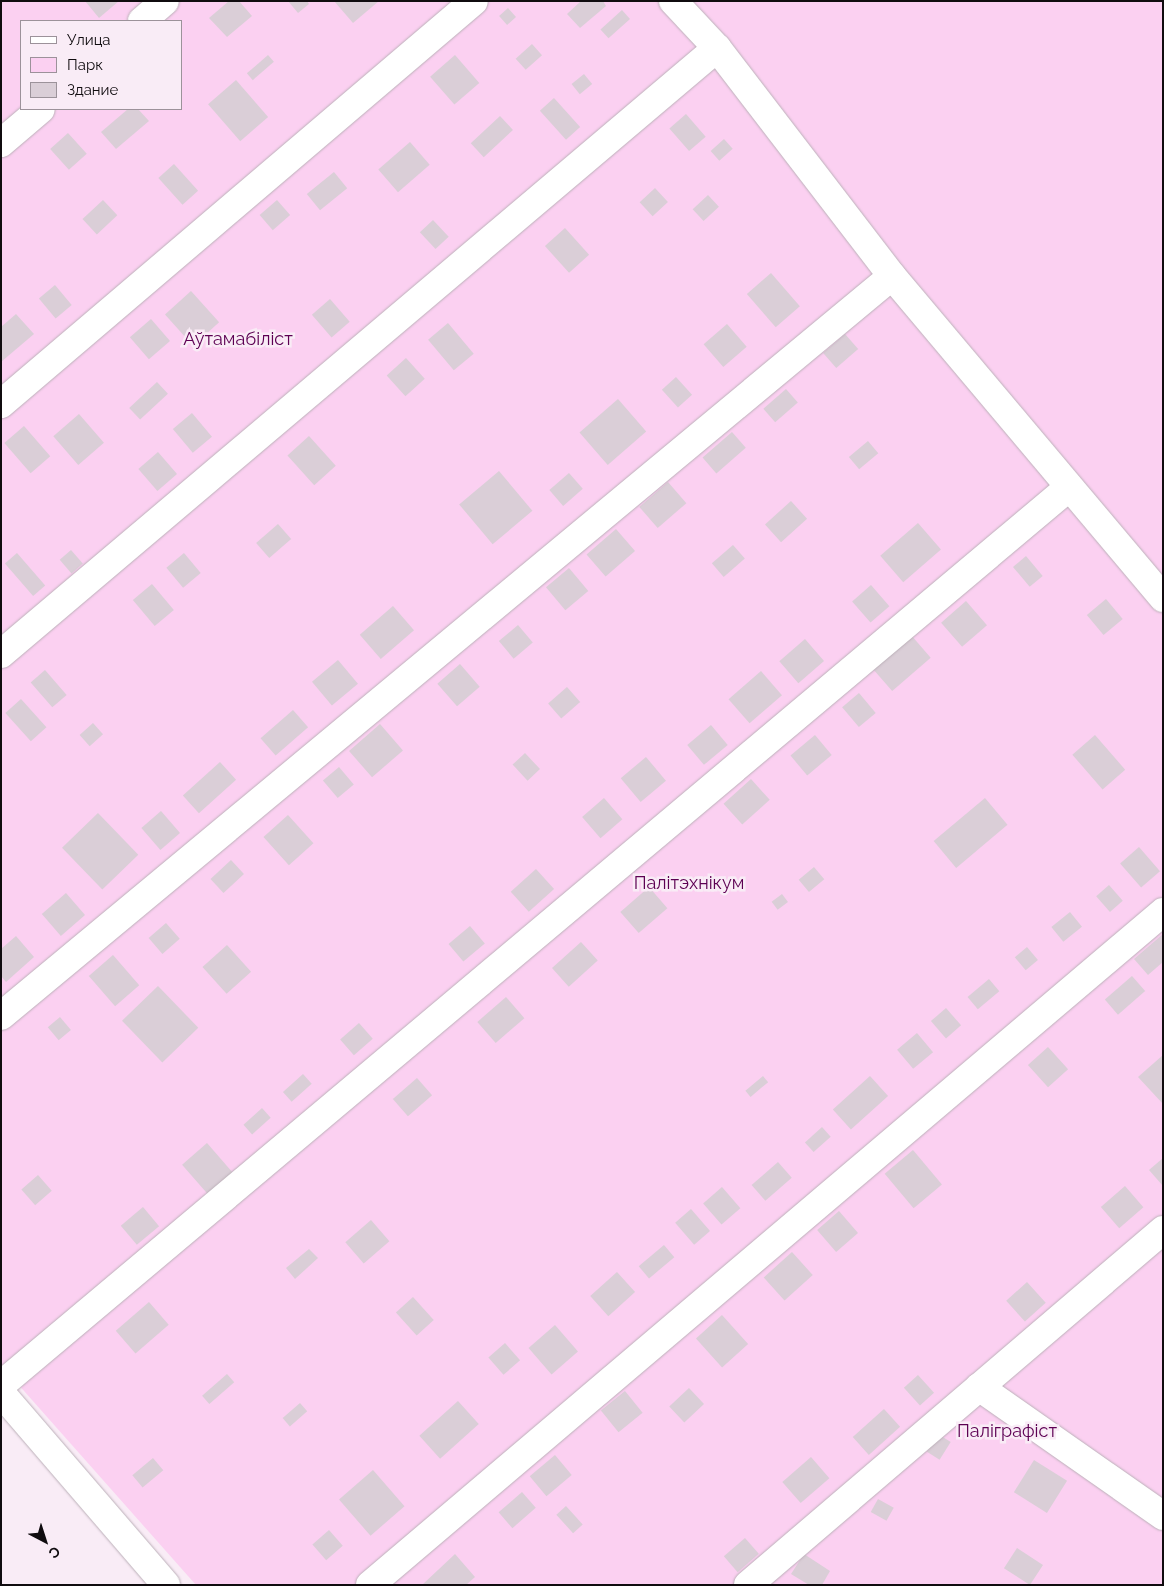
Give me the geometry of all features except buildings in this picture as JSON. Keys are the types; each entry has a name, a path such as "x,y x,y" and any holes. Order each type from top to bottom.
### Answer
{"street":[{"path":"143,20 165,1"},
{"path":"1,404 474,1"},
{"path":"673,1 717,48 892,276 1068,488 1163,598"},
{"path":"1,654 717,48"},
{"path":"1,143 40,110"},
{"path":"1,1016 892,276"},
{"path":"1,1386 1068,488"},
{"path":"370,1585 1163,912"},
{"path":"748,1585 1163,1230"},
{"path":"979,1387 1163,1516"},
{"path":"1,1393 166,1585"}],"green space":[{"name":"Палітэхнікум","path":"1,1 1163,1 1163,1585 196,1585 1,1365"}],"park label":[{"name":"Аўтамабіліст","path":"238,339"},
{"name":"Паліграфіст","path":"1007,1431"}]}
